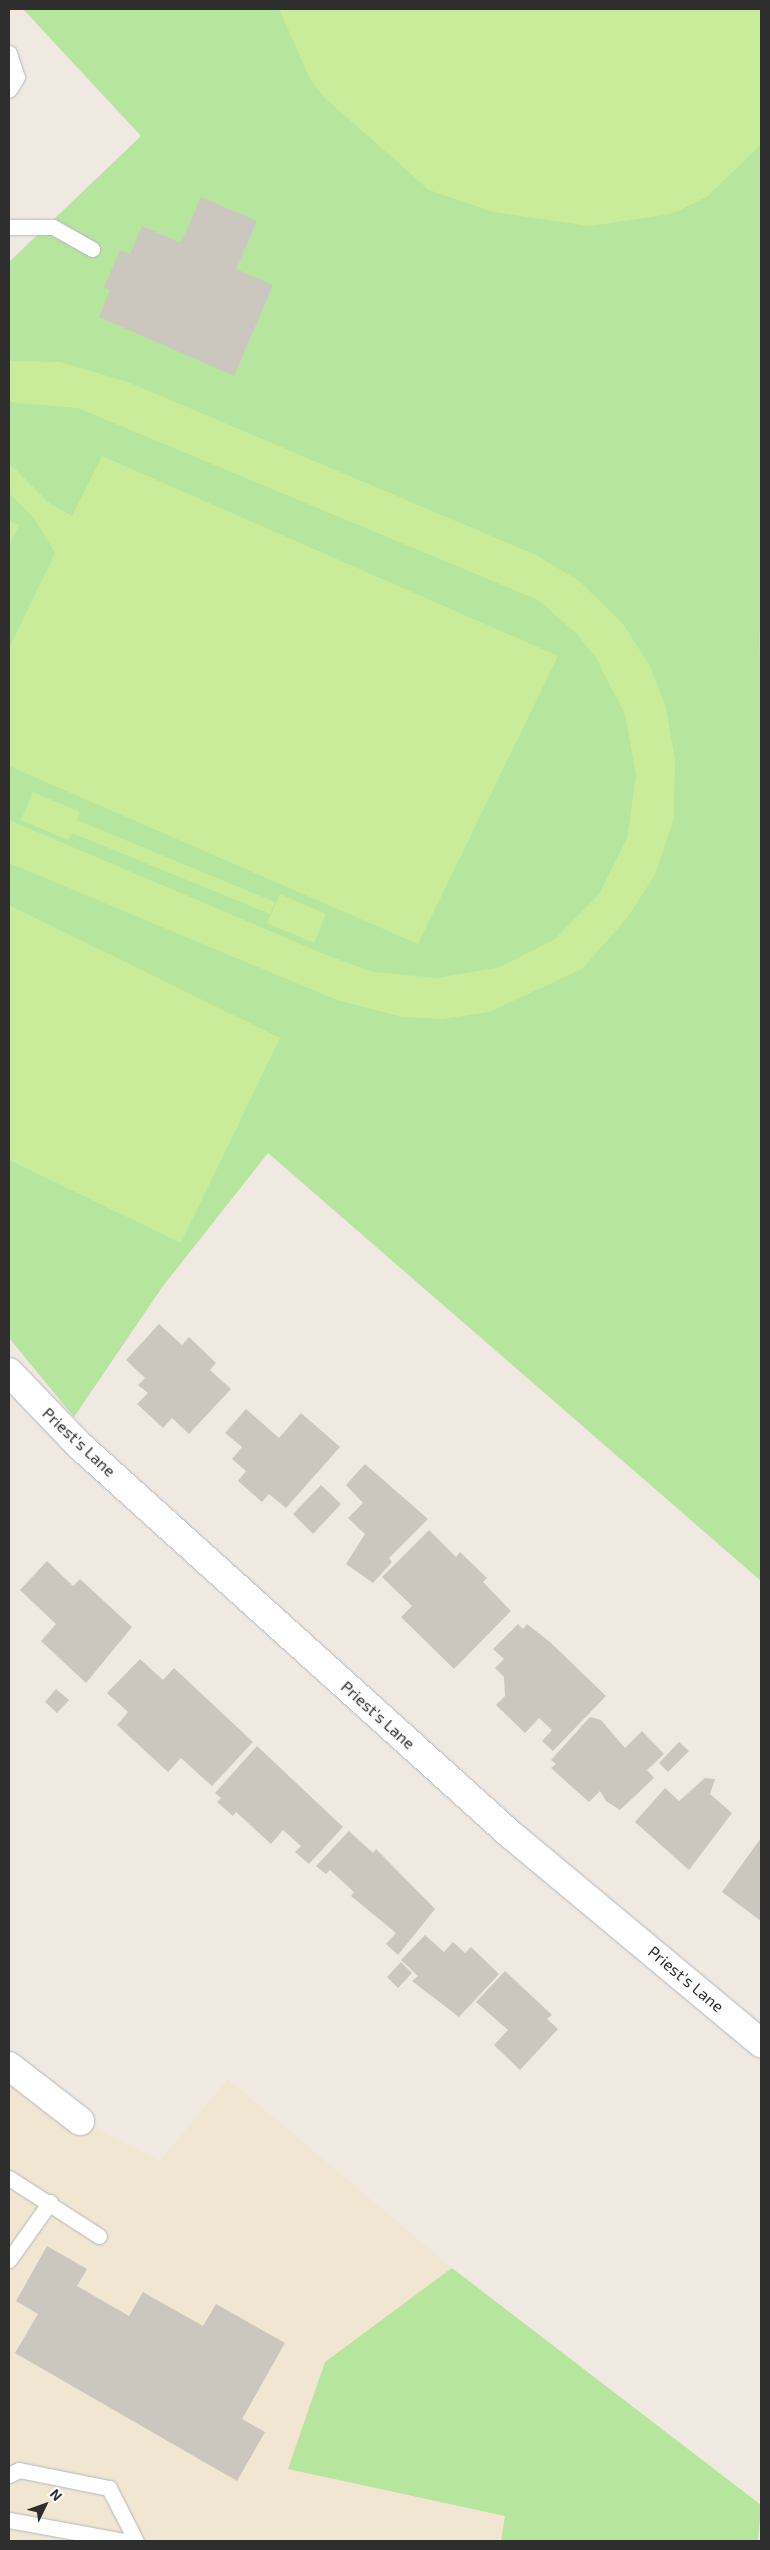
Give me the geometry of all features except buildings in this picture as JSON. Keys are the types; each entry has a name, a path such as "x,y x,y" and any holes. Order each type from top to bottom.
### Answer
{"street":[{"name":"Priest's Lane","path":"9,1372 79,1445 510,1834 761,2043"},
{"path":"9,2066 80,2121"}],"lane":[{"path":"9,53 17,77 9,90"},
{"path":"9,227 53,227 92,249"},
{"path":"9,2178 50,2202 99,2236"},
{"path":"9,2260 50,2202"},
{"path":"9,2475 19,2470 109,2488 136,2541"},
{"path":"9,2520 126,2541"}],"shaded area":[{"path":"9,2066 80,2121 160,2161 228,2079 452,2268 761,2505 758,2541 9,2541"}],"green space":[{"path":"23,9 761,9 761,1581 268,1153 163,1286 74,1417 9,1338 9,262 141,136"},
{"path":"279,9 761,9 761,144 707,197 671,214 590,226 493,212 429,190 325,98 310,79"},
{"path":"9,361 60,362 128,382 536,555 579,581 623,624 649,664 666,707 675,759 674,818 655,875 627,918 582,969 489,1012 442,1019 402,1017 337,1000 9,863 9,820 324,954 373,972 437,978 500,967 555,939 599,894 627,838 636,776 625,714 596,658 576,633 538,600 78,408 9,402"},
{"path":"102,456 558,656 418,944 9,766 9,648 55,553 34,518 9,493 9,463 49,503 72,516"},
{"path":"9,521 19,525 9,546"},
{"path":"761,621 761,688 759,634"},
{"path":"33,792 80,812 77,820 275,902 270,914 72,833 68,840 21,820"},
{"path":"280,894 326,914 314,943 267,923"},
{"path":"9,905 280,1038 181,1243 9,1160"},
{"path":"452,2268 761,2505 758,2541 501,2541 505,2516 288,2469 325,2362"}]}
